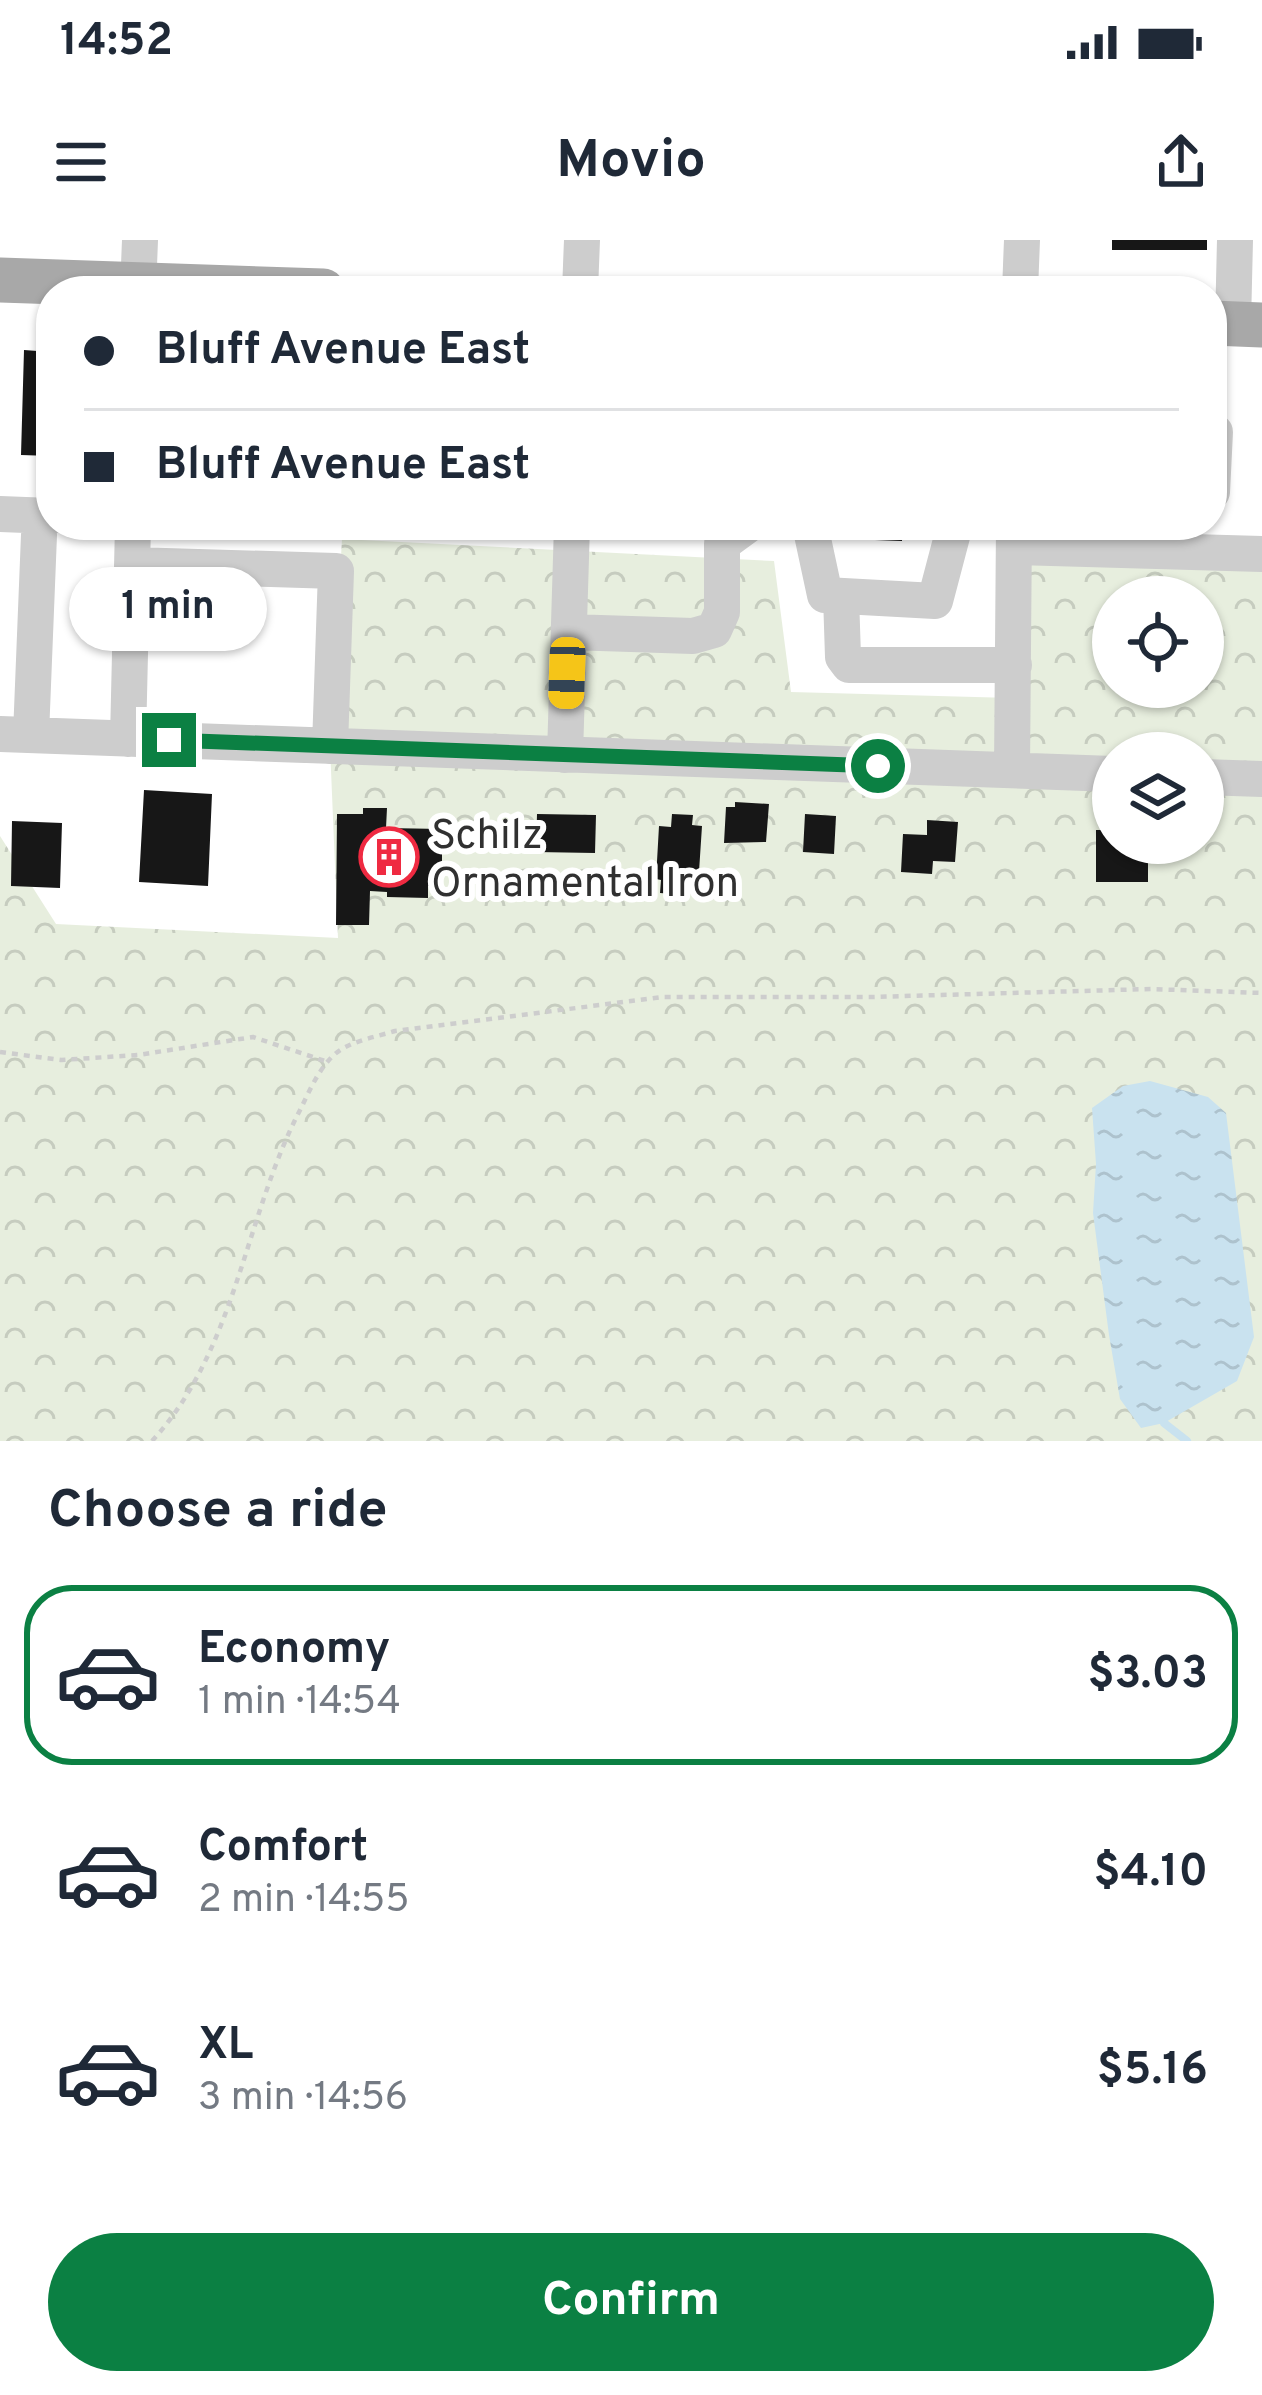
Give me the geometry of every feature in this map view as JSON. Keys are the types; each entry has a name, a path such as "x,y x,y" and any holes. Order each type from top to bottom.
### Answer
{"main road":[{"path":"70,276 139,272 178,276"},
{"path":"0,280 36,278"}],"street":[{"path":"581,276 582,240"},
{"path":"1021,276 1022,240"},
{"path":"1235,240 1236,324"},
{"path":"0,514 36,523"},
{"path":"42,540 17,668 16,735 1092,773"},
{"path":"128,739 133,540"},
{"path":"565,755 572,540"},
{"path":"569,632 693,636 714,630 722,612 722,544 727,540"},
{"path":"813,540 825,595 935,602 951,540"},
{"path":"1012,770 1014,540"},
{"path":"1069,540 1262,554"},
{"path":"132,565 336,571 330,746"},
{"path":"841,596 843,657 849,665 1014,665"},
{"path":"1224,778 1262,779"}],"path":[{"path":"152,1441 172,1420 211,1352 277,1155 317,1076 338,1051 395,1031 663,997 1150,989 1262,993"},
{"path":"0,1052 62,1060 137,1055 253,1037 328,1062"}],"green space":[{"path":"342,540 774,561 791,692 1012,698 1014,547 1262,554 1262,1441 0,1441 0,836 56,924 338,938 330,746"}],"water":[{"path":"1150,1081 1208,1097 1226,1113 1254,1337 1237,1381 1164,1423 1141,1428 1120,1399 1109,1335 1093,1213 1092,1108 1123,1086"}],"building":[{"path":"1112,240 1207,240 1207,250 1112,250"},
{"path":"24,350 36,351 36,456 21,455"},
{"path":"144,790 212,794 208,886 139,882"},
{"path":"735,802 769,804 766,842 724,843 726,807 735,807"},
{"name":"Schilz Ornamental Iron","path":"363,808 387,808 386,828 442,829 442,886 428,886 428,898 387,897 387,892 370,891 369,925 336,925 337,814 363,814"},
{"path":"537,814 596,815 595,853 536,852"},
{"path":"672,814 693,815 692,825 702,826 698,887 686,886 685,895 660,893 661,880 656,879 659,826 671,827"},
{"path":"805,814 836,816 834,854 803,852"},
{"path":"927,820 958,822 955,862 933,861 932,874 901,872 903,834 927,835"},
{"path":"12,821 62,823 60,888 11,886"},
{"path":"1096,864 1148,864 1148,882 1096,882"}],"waterway":[{"path":"1163,1417 1187,1441"}],"place":[{"name":"Schilz Ornamental Iron","path":"389,857"}],"route":[{"path":"169,740 878,766"}]}
